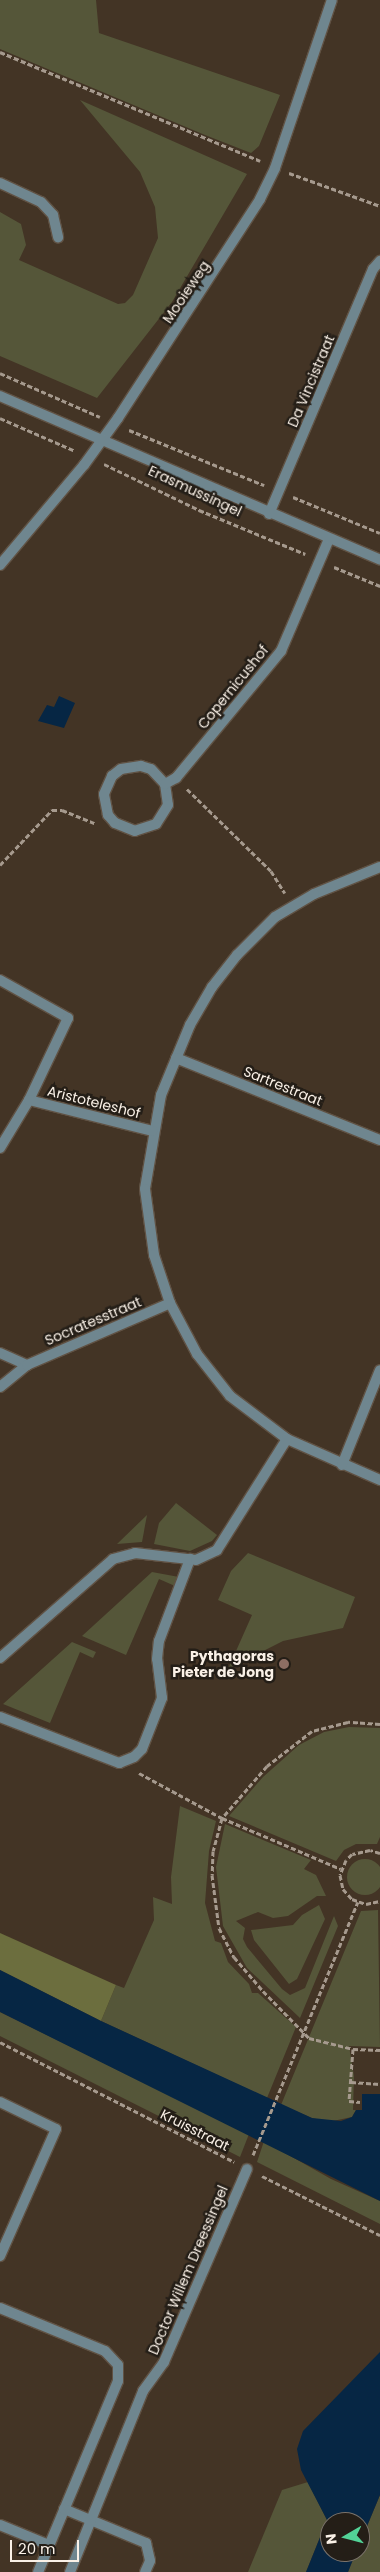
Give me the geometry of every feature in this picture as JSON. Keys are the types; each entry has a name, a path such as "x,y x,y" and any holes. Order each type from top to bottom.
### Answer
{"street":[{"name":"Mooieweg","path":"0,565 102,441 217,270 260,199 275,168 332,0"},
{"path":"0,184 41,202 53,215 58,237"},
{"name":"Da Vincistraat","path":"269,514 373,269 380,261"},
{"name":"Erasmussingel","path":"0,396 269,514 380,560"},
{"name":"Copernicushof","path":"165,784 176,778 281,651 329,539"},
{"path":"141,766 151,769 165,784 168,805 156,824 135,831 115,823 108,815 104,794 112,776 121,769 141,766"},
{"path":"380,868 354,876 294,906 268,924 237,955 212,987 176,1058 152,1131 144,1188 154,1255 170,1303 197,1354 230,1396 287,1439 342,1465 380,1480"},
{"name":"Aristoteleshof","path":"0,980 68,1018 29,1100 0,1148"},
{"name":"Sartrestraat","path":"176,1058 380,1140"},
{"name":"Aristoteleshof","path":"29,1100 152,1131"},
{"name":"Socratesstraat","path":"0,1387 26,1365 170,1303"},
{"path":"0,1353 26,1365"},
{"path":"342,1465 380,1370"},
{"path":"0,1658 113,1559 135,1554 196,1560 217,1550 287,1439"},
{"path":"0,1717 119,1763 134,1757 142,1749 162,1698 156,1659 159,1641 190,1559"},
{"path":"0,2102 56,2129 0,2256"},
{"name":"Doctor Willem Dreessingel","path":"70,2572 144,2391 164,2362 247,2169"},
{"path":"0,2308 105,2351 118,2365 118,2381 38,2572"},
{"path":"64,2509 146,2543 150,2561 146,2572"},
{"path":"0,2525 49,2545"}],"path":[{"path":"0,52 275,168 380,206"},
{"name":"Erasmussingel","path":"0,373 114,423 380,533"},
{"name":"Erasmussingel","path":"0,418 199,510 380,586"},
{"path":"176,778 271,871 294,906"},
{"path":"0,865 19,849 52,810 62,810 95,823 115,823"},
{"path":"380,1724 330,1725 300,1738 244,1789 222,1818 215,1843 212,1876 219,1928 249,1976 309,2038 321,2043 353,2049 380,2050"},
{"path":"119,1763 222,1818 341,1869"},
{"path":"380,1852 370,1850 352,1854 341,1869 343,1889 358,1902 380,1901"},
{"path":"258,2140 358,1902"},
{"name":"Kruisstraat","path":"0,2042 380,2235"},
{"path":"353,2049 349,2101 360,2102"},
{"path":"351,2082 380,2084"}],"green space":[{"path":"0,0 96,0 99,33 280,95 259,146 251,153 0,49"},
{"path":"80,100 247,174 172,302 97,398 0,356 0,212 21,224 26,245 19,260 118,304 125,303 133,295 158,238 155,207 140,172"},
{"path":"176,1503 217,1535 212,1541 190,1551 154,1544 159,1523"},
{"path":"147,1515 142,1542 117,1544"},
{"path":"248,1553 355,1597 343,1628 283,1641 228,1669 252,1615 218,1600 231,1571"},
{"path":"152,1572 179,1577 175,1586 159,1579 126,1655 82,1636"},
{"path":"72,1642 96,1652 93,1658 80,1652 50,1723 3,1704"},
{"path":"349,1727 380,1728 380,1837 377,1844 356,1844 344,1850 336,1861 229,1816 263,1777 299,1745 324,1732"},
{"path":"180,1806 216,1821 209,1851 205,1903 215,1941 221,1943 228,1962 249,1984 252,1993 258,1993 296,2027 267,2098 101,2021 116,1985 124,1988 154,1920 153,1897 172,1904 171,1877"},
{"path":"225,1824 311,1860 304,1869 316,1875 326,1896 317,1896 288,1916 273,1918 258,1912 236,1921 245,1928 243,1939 247,1947 282,1989 290,1995 305,1988 334,1916 338,1926 300,2018 247,1968 223,1926 216,1867"},
{"path":"365,1859 372,1860 378,1864 382,1870 382,1884 378,1890 372,1894 365,1895 358,1894 352,1890 348,1884 347,1877 348,1870 352,1864 358,1860"},
{"path":"319,1905 325,1919 297,1979 289,1984 254,1940 251,1930 293,1925 302,1915"},
{"path":"378,1910 380,2047 349,2046 354,2076 353,2110 356,2110 352,2117 328,2122 312,2118 281,2105 361,1911"},
{"path":"0,1933 116,1985 101,2021 0,1970"},
{"path":"0,2012 249,2134 240,2157 0,2036"},
{"path":"264,2141 331,2179 380,2201 380,2224 257,2162"},
{"path":"308,2482 323,2512 320,2512 320,2537 306,2572 248,2572 282,2490"},
{"path":"380,2495 380,2572 348,2572 352,2562 370,2562 370,2519"}],"water":[{"path":"59,696 75,703 64,728 38,721 47,705 54,707"},
{"path":"0,1970 101,2021 312,2118 341,2121 352,2117 356,2110 362,2110 362,2094 380,2094 380,2201 0,2012"},
{"path":"380,2352 380,2495 370,2519 370,2512 323,2512 301,2470 297,2449 303,2431"},
{"path":"320,2537 320,2562 352,2562 348,2572 306,2572"}],"place":[{"name":"Pythagoras Pieter de Jong","path":"284,1664"}]}
